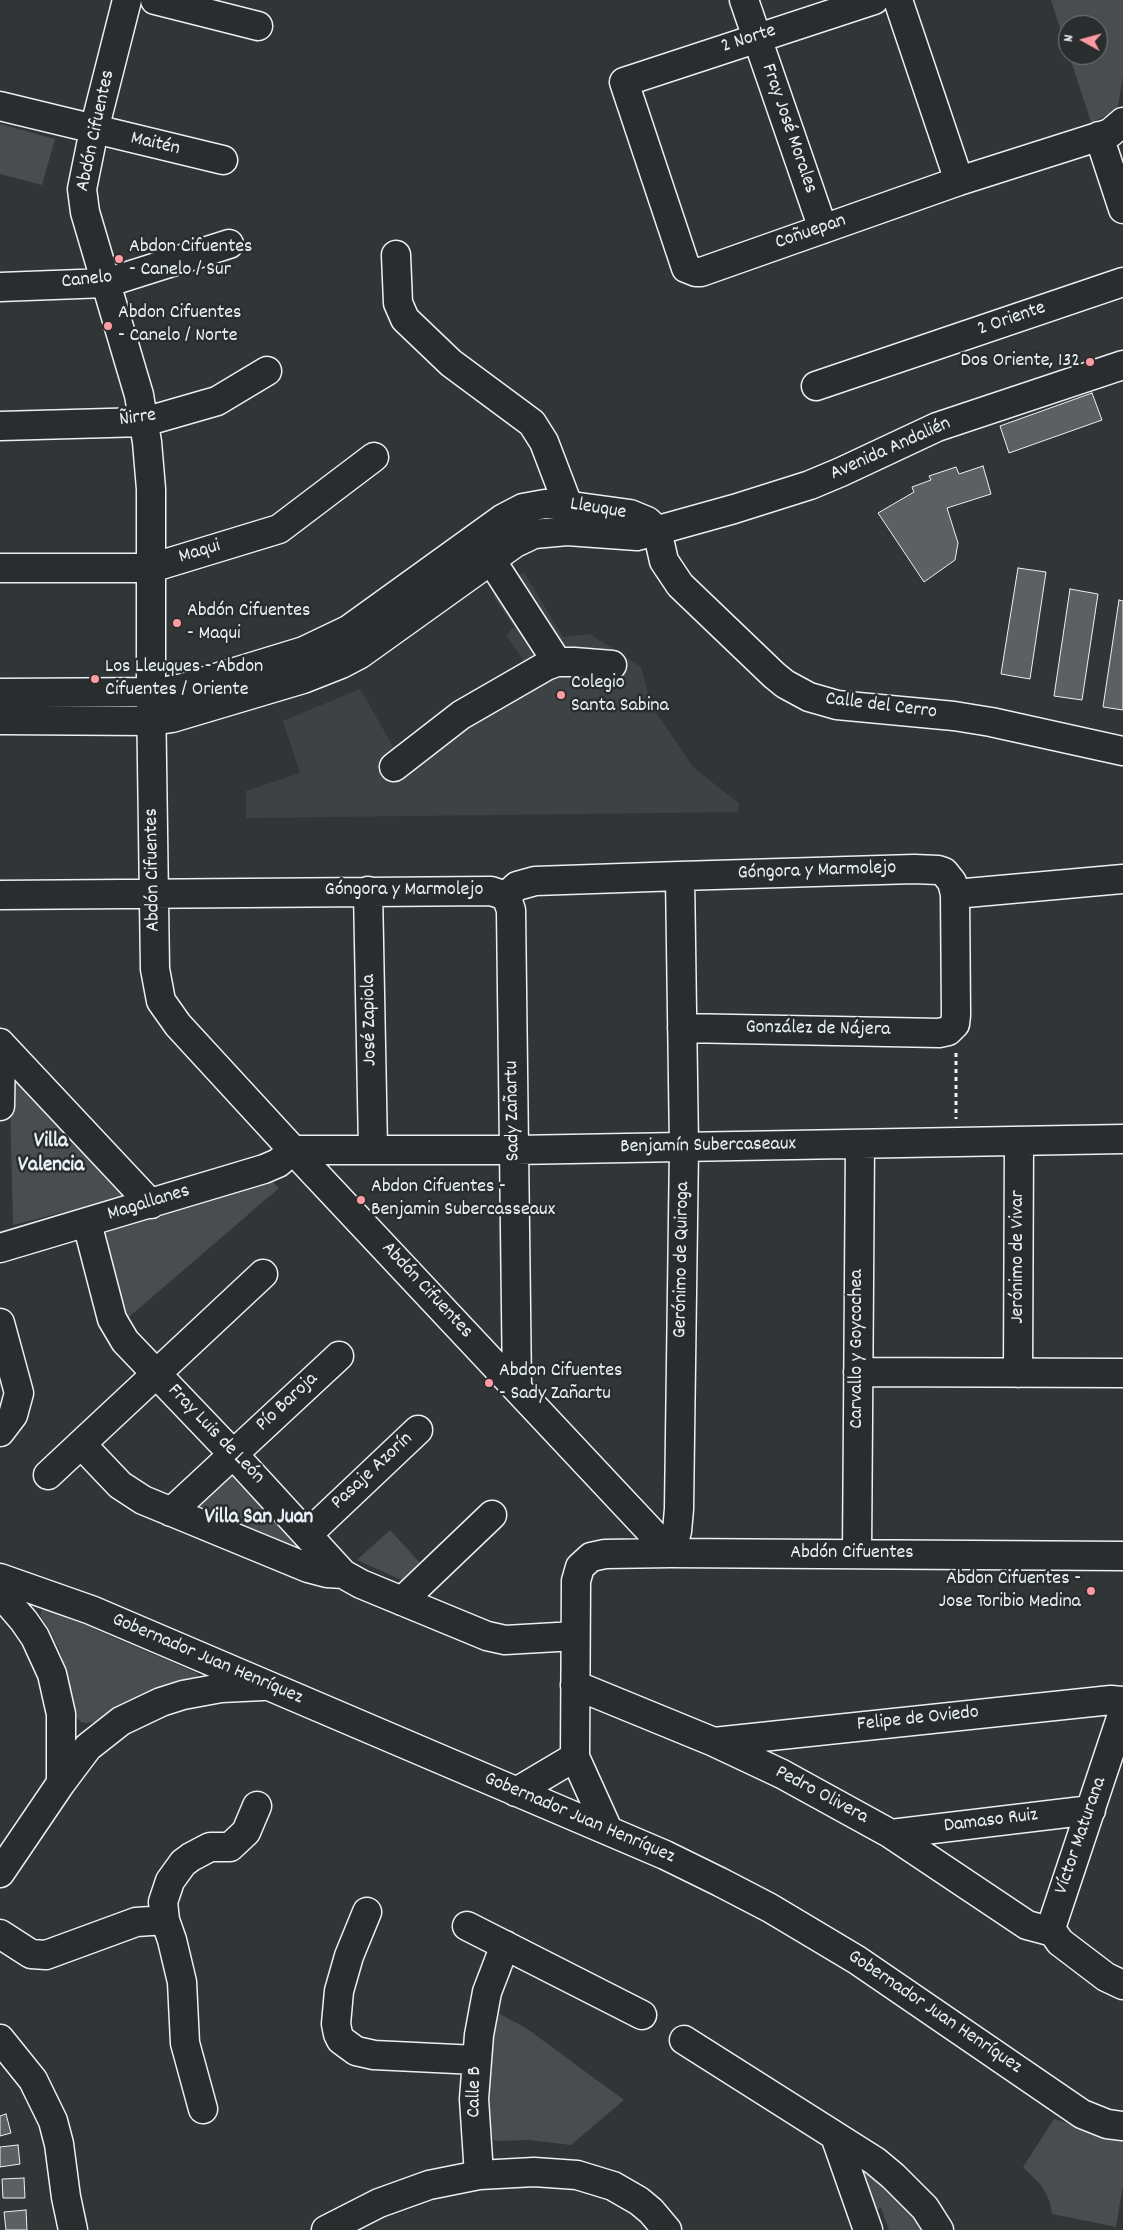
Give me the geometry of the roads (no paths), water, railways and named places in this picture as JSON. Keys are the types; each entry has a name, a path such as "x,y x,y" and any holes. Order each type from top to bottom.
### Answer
{"street":[{"name":"Abdón Cifuentes","path":"127,0 94,130 84,177 83,200 139,395 144,422 151,489 151,693 155,974 161,1001 178,1025 292,1150 671,1553"},
{"path":"155,0 258,26"},
{"name":"Fray José Morales","path":"744,0 823,229"},
{"name":"2 Norte","path":"624,82 874,0"},
{"path":"898,0 959,181"},
{"name":"Coñuepan","path":"624,82 686,268 690,271 701,272 1114,128"},
{"name":"Maitén","path":"0,106 223,160"},
{"path":"1114,128 1123,209"},
{"name":"Canelo","path":"0,287 106,283 229,244"},
{"path":"396,254 398,303 405,319 451,363 532,423 544,442 568,505"},
{"name":"2 Oriente","path":"816,386 1123,282"},
{"name":"Avenida Andalién","path":"657,530 734,509 810,485 937,427 1123,364"},
{"name":"Ñirre","path":"0,426 144,422 217,401 267,371"},
{"name":"Maqui","path":"0,568 152,568 279,529 374,457"},
{"name":"Lleuque","path":"0,720 152,721 195,712 303,679 370,615 512,513 523,508 545,504 568,505 630,514 647,521 657,530"},
{"name":"Lleuque","path":"0,693 151,693 183,688 283,659 328,656 378,643 491,560 534,534 567,531 628,536 657,530"},
{"name":"Calle del Cerro","path":"657,530 664,560 680,586 784,684 809,697 845,706 936,714 991,722 1123,751"},
{"path":"491,560 557,662"},
{"path":"394,767 461,715 546,666 557,662 612,665"},
{"name":"Góngora y Marmolejo","path":"0,895 491,890 506,896 517,886 534,881 914,869 938,870 952,886"},
{"name":"Gerónimo de Quiroga","path":"671,1553 677,1531 679,1509 684,1147 680,876"},
{"path":"952,886 1123,879"},
{"name":"González de Nájera","path":"682,1028 939,1033 952,1028 956,1015 952,886"},
{"name":"José Zapiola","path":"368,891 373,1149"},
{"name":"Sady Zañartu","path":"506,896 512,910 517,1388"},
{"path":"0,1044 0,1106"},
{"path":"0,1044 151,1204"},
{"name":"Benjamín Subercaseaux","path":"292,1150 515,1150 1123,1139"},
{"name":"Jerónimo de Vivar","path":"1018,1373 1019,1141"},
{"name":"Carvallo y Goycochea","path":"856,1554 860,1144"},
{"name":"Magallanes","path":"0,1248 264,1169 278,1162 292,1150"},
{"name":"Fray Luis de León","path":"87,1223 116,1330 124,1341 233,1454 343,1574 402,1601 496,1639 515,1640 575,1636"},
{"path":"48,1475 263,1274"},
{"path":"0,1323 19,1393 13,1415 0,1432"},
{"name":"Pío Baroja","path":"171,1512 338,1356"},
{"path":"858,1372 1123,1373"},
{"name":"Pasaje Azorín","path":"307,1534 418,1430"},
{"path":"81,1444 129,1492 143,1500 308,1568 327,1573 343,1574"},
{"path":"402,1601 492,1515"},
{"name":"Abdón Cifuentes","path":"608,1830 575,1757 576,1580 580,1567 598,1555 671,1553 1123,1556"},
{"name":"Gobernador Juan Henríquez","path":"0,1578 90,1610 673,1858 770,1908 857,1960 1082,2114 1107,2124 1123,2126"},
{"path":"0,1594 24,1621 35,1637 52,1674 61,1714 61,1783"},
{"name":"Pedro Olivera","path":"575,1685 714,1742 782,1774 891,1834 1018,1920 1036,1929 1053,1932"},
{"path":"0,1873 61,1783 88,1747 121,1721 140,1711 183,1695 221,1688 268,1686"},
{"name":"Felipe de Oviedo","path":"714,1742 1110,1700 1123,1701"},
{"name":"Víctor Maturana","path":"1053,1932 1054,1918 1092,1810 1123,1712"},
{"path":"516,1792 575,1757"},
{"path":"203,2109 185,2043 182,1982 178,1961 165,1920 163,1902 165,1893 176,1871 190,1857 210,1847 230,1847 246,1832 257,1806"},
{"name":"Damaso Ruiz","path":"891,1834 1092,1810"},
{"path":"367,1912 349,1956 339,1991 336,2024 341,2040 356,2051 374,2055 476,2060"},
{"path":"0,1934 31,1954 46,1955 136,1922 165,1920"},
{"path":"467,1926 642,2015"},
{"path":"1053,1932 1060,1942 1075,1954 1106,1977 1123,1984"},
{"name":"Calle B","path":"479,2175 475,2118 476,2060 482,2009 492,1975 505,1945"},
{"path":"0,2039 33,2080 53,2121 59,2144 67,2205 73,2230"},
{"path":"684,2040 862,2152 893,2176 925,2208 939,2230"},
{"path":"835,2136 868,2230"},
{"path":"326,2230 405,2192 454,2179 479,2175 542,2172 577,2175 595,2180 626,2193 651,2211 667,2230"}],"place":[{"name":"Abdon Cifuentes - Canelo / Sur","path":"119,259"},
{"name":"Abdon Cifuentes - Canelo / Norte","path":"108,326"},
{"name":"Dos Oriente, 132","path":"1090,362"},
{"name":"Abdón Cifuentes - Maqui","path":"177,623"},
{"name":"Los Lleuques - Abdon Cifuentes / Oriente","path":"95,679"},
{"name":"Colegio Santa Sabina","path":"561,695"},
{"name":"Abdon Cifuentes - Benjamin Subercasseaux","path":"361,1200"},
{"name":"Abdon Cifuentes - Sady Zañartu","path":"489,1383"},
{"name":"Abdon Cifuentes - Jose Toribio Medina","path":"1091,1591"}],"district":[{"name":"Villa Valencia","path":"51,1155"},
{"name":"Villa San Juan","path":"259,1519"}]}
